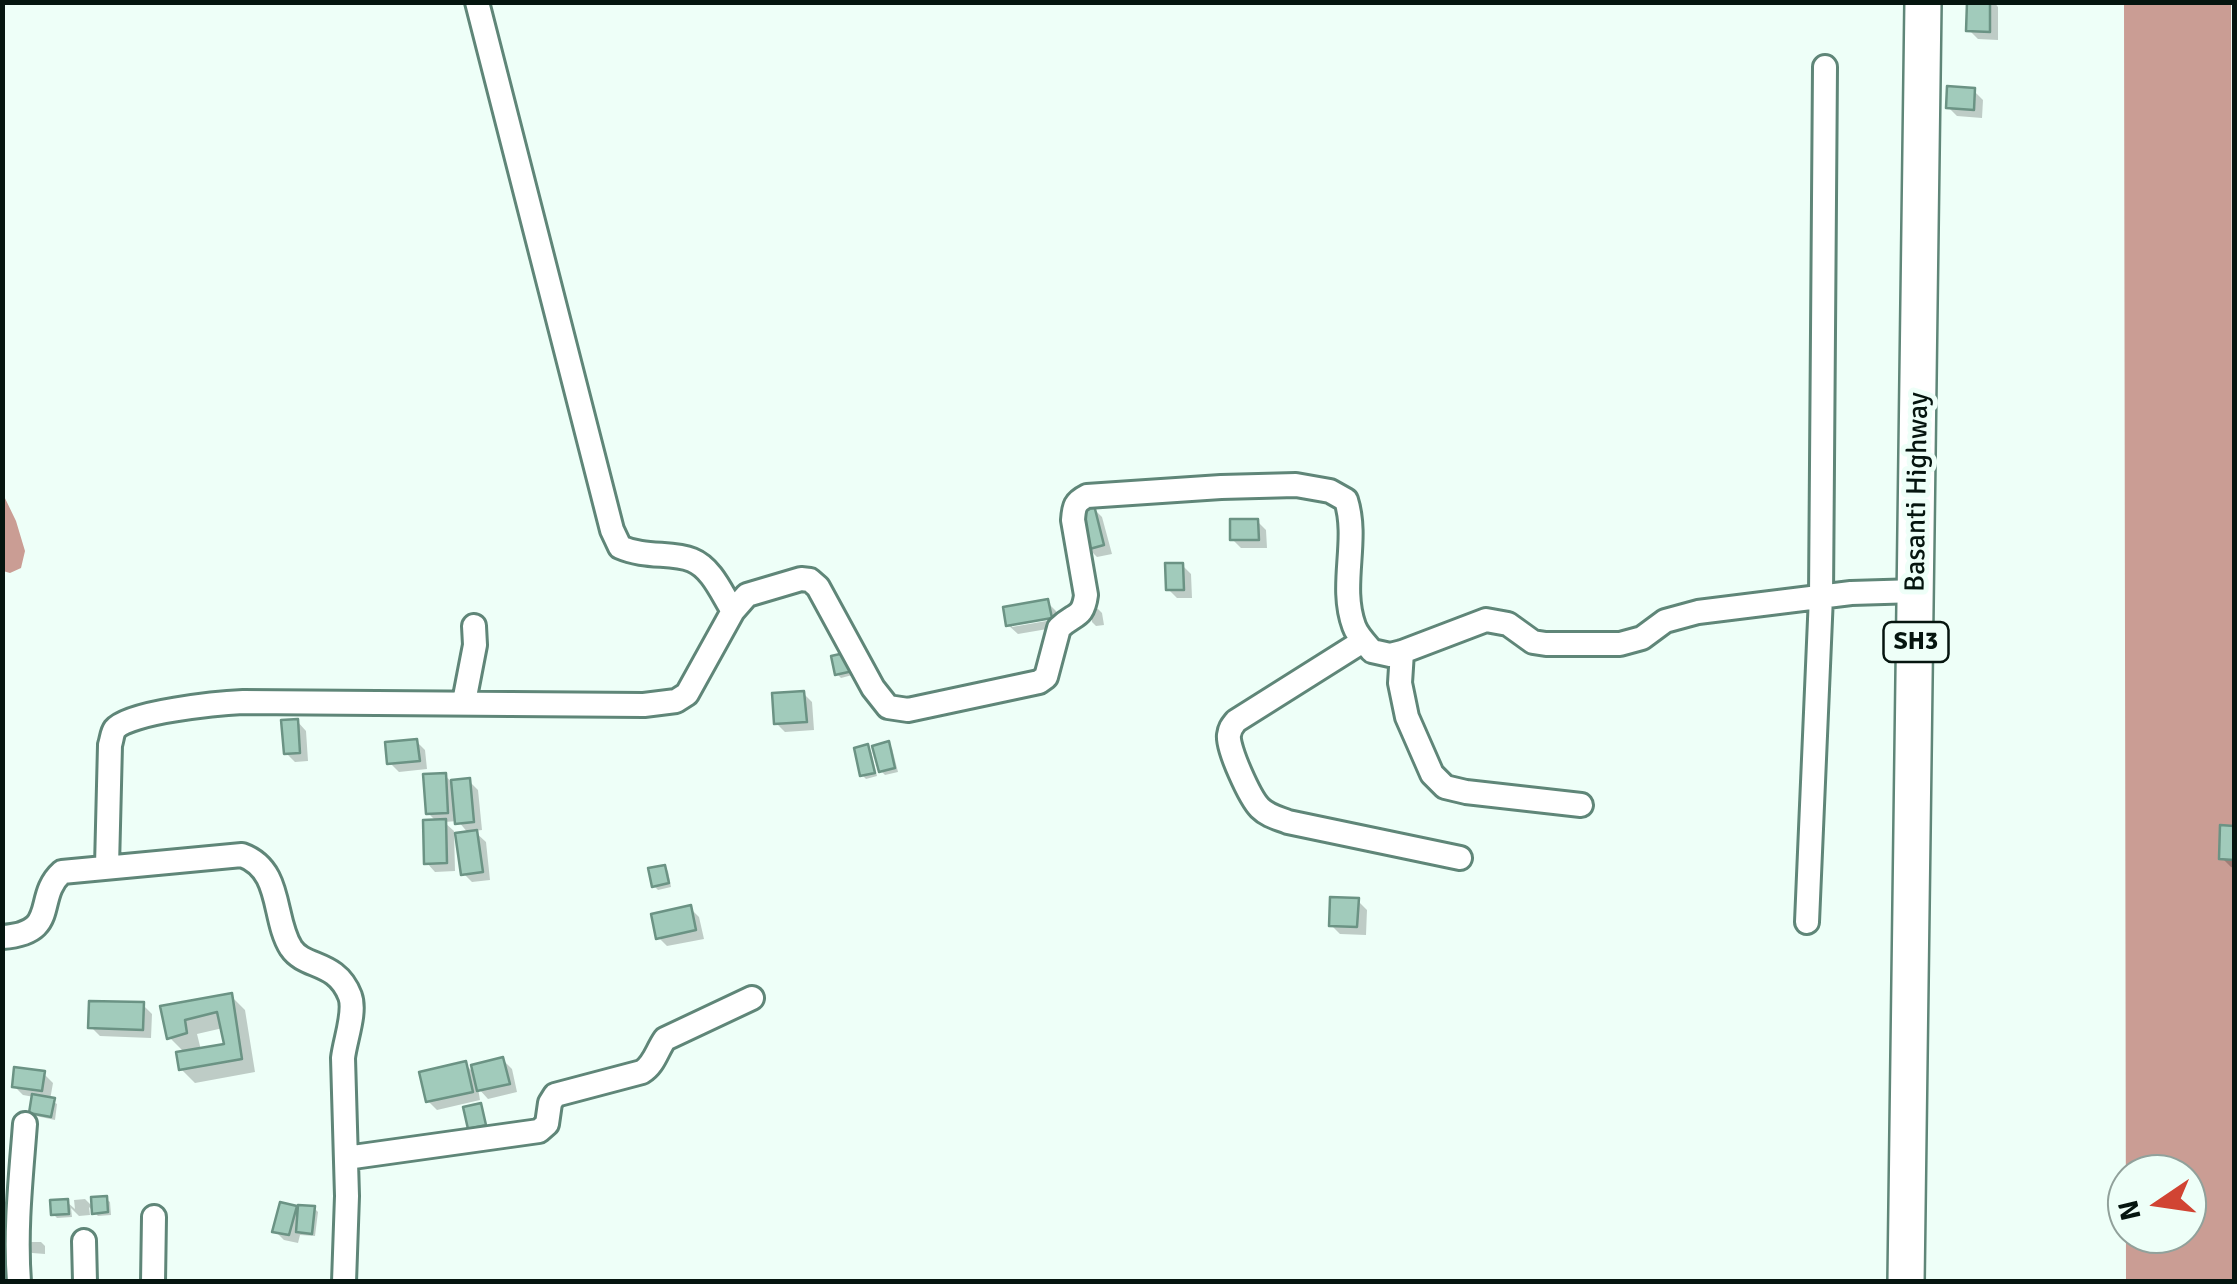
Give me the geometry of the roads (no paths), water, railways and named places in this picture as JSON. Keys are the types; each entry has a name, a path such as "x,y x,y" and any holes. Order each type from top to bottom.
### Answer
{"main road":[{"name":"Basanti Highway","path":"1906,1282 1903,592 1923,2"}],"street":[{"path":"477,2 612,530 620,547 636,554 690,560 703,568 732,611"},
{"path":"1807,922 1826,67"},
{"path":"107,866 110,744 116,729 130,719 243,702 644,705 676,701 687,694 732,611 747,595 800,579 810,580 818,587 888,706 898,710 926,707 1029,685 1046,677 1055,636 1065,622 1080,616 1085,607 1074,507 1087,496 1296,485 1330,491 1346,500 1352,518 1348,584 1358,633 1372,652 1390,655 1486,620 1508,624 1533,642 1620,644 1642,638 1665,620 1680,616 1813,597 1903,592"},
{"path":"464,702 474,626"},
{"path":"1358,633 1236,721 1228,740 1248,789 1257,805 1288,822 1460,858"},
{"path":"1402,652 1400,683 1408,718 1432,774 1444,787 1581,805"},
{"path":"2,937 22,936 36,927 54,879 62,872 242,855 255,860 266,874 290,946 300,957 338,977 351,998 352,1015 343,1058 344,1282"},
{"path":"346,1158 540,1131 547,1124 555,1095 649,1068 665,1039 752,998"},
{"path":"19,1282 16,1248 25,1124"},
{"path":"153,1282 154,1217"},
{"path":"84,1241 84,1282"}]}
